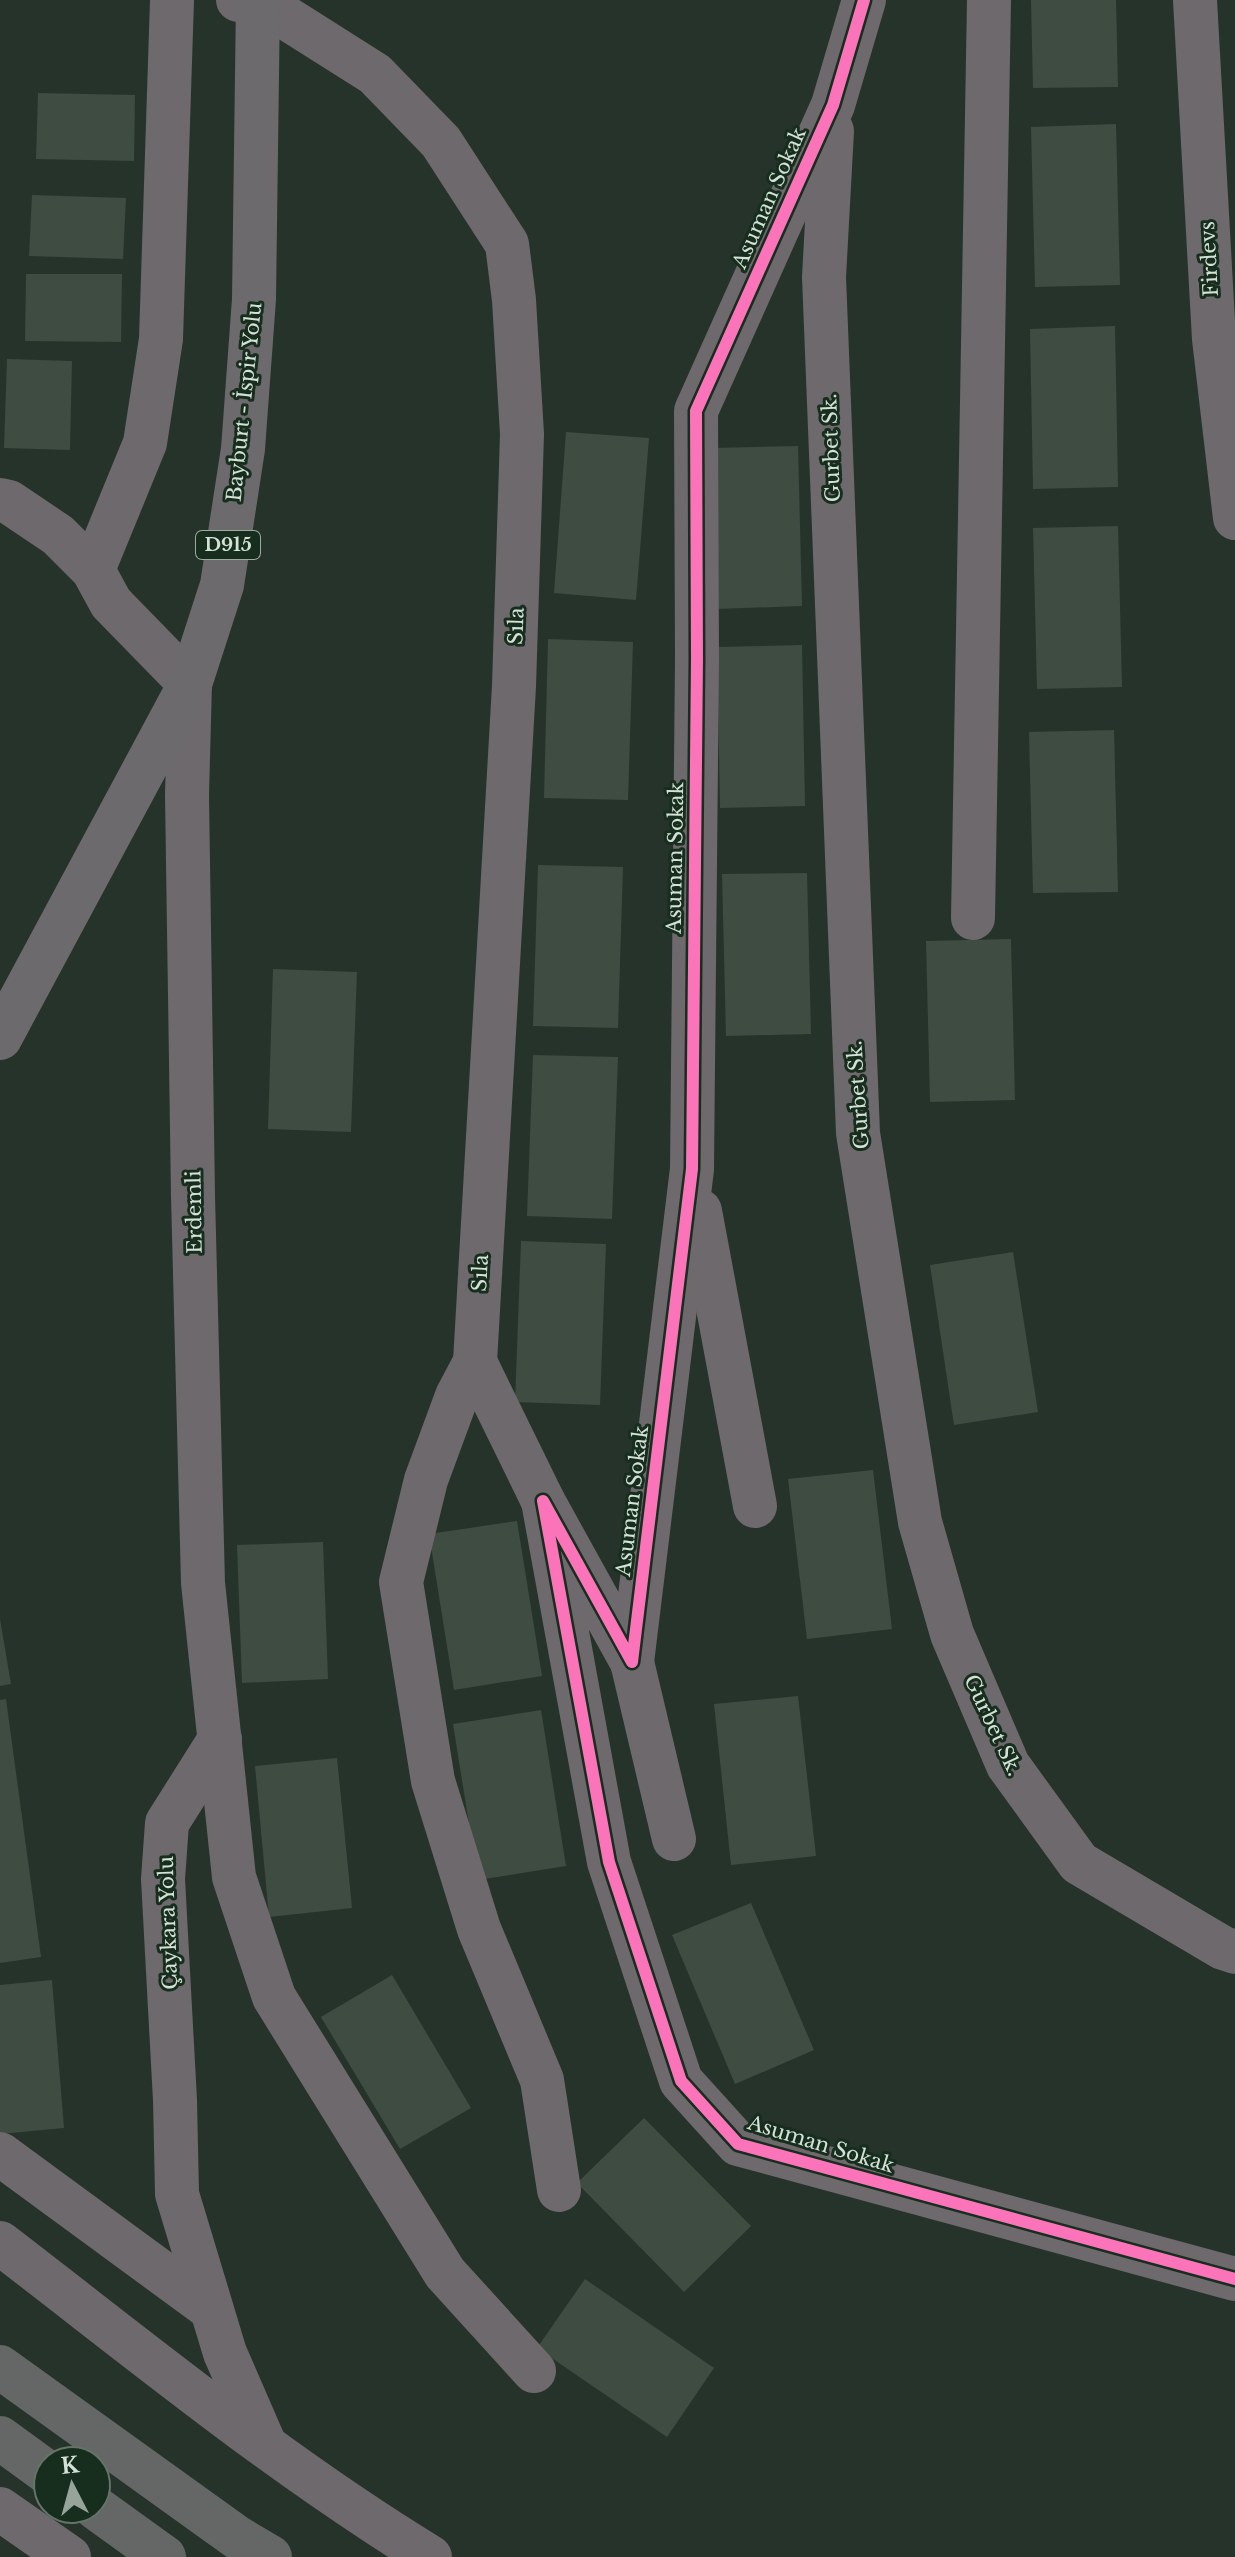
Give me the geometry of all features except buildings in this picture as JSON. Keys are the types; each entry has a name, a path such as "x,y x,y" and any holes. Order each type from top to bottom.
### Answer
{"highway":[{"path":"0,2367 238,2538 270,2557"},
{"path":"0,2438 32,2461"},
{"path":"112,2520 164,2557"}],"main road":[{"name":"Bayburt - İspir Yolu","path":"0,1038 190,684 222,585 243,449 254,299 258,0"}],"street":[{"path":"93,570 145,443 161,339 172,0"},
{"path":"238,0 258,0"},
{"name":"Sıla","path":"258,0 375,74 441,142 507,244 514,300 522,450 514,686 475,1362"},
{"name":"Asuman Sokak","path":"632,1662 692,1169 696,411 833,105 864,0"},
{"path":"973,918 989,0"},
{"name":"Firdevs","path":"1195,0 1214,339 1235,518"},
{"name":"Gurbet Sk.","path":"833,105 824,277 858,1133 920,1522 952,1634 1008,1765 1061,1839 1079,1863 1223,1948 1235,1952"},
{"path":"0,500 9,502 58,535 93,570 111,603 190,684"},
{"name":"Erdemli","path":"190,684 187,841 203,1583 220,1739"},
{"path":"692,1169 755,1506"},
{"path":"475,1362 543,1501"},
{"path":"475,1362 457,1396 426,1480 401,1582 433,1781 479,1929 542,2080 559,2190"},
{"name":"Asuman Sokak","path":"543,1501 632,1662"},
{"name":"Asuman Sokak","path":"543,1501 609,1862 681,2081 738,2144 1235,2279"},
{"path":"632,1662 674,1839"},
{"path":"220,1739 234,1877 274,1997 445,2273 534,2371"},
{"name":"Çaykara Yolu","path":"220,1739 167,1823 163,1879 177,2194 225,2353 265,2445"},
{"path":"0,2154 210,2308"},
{"path":"0,2243 265,2445 430,2557"},
{"path":"0,2509 69,2557"}],"cycle path":[{"path":"864,0 833,105 696,411 692,1169 632,1662 543,1501 609,1862 681,2081 738,2144 1235,2279"}]}
